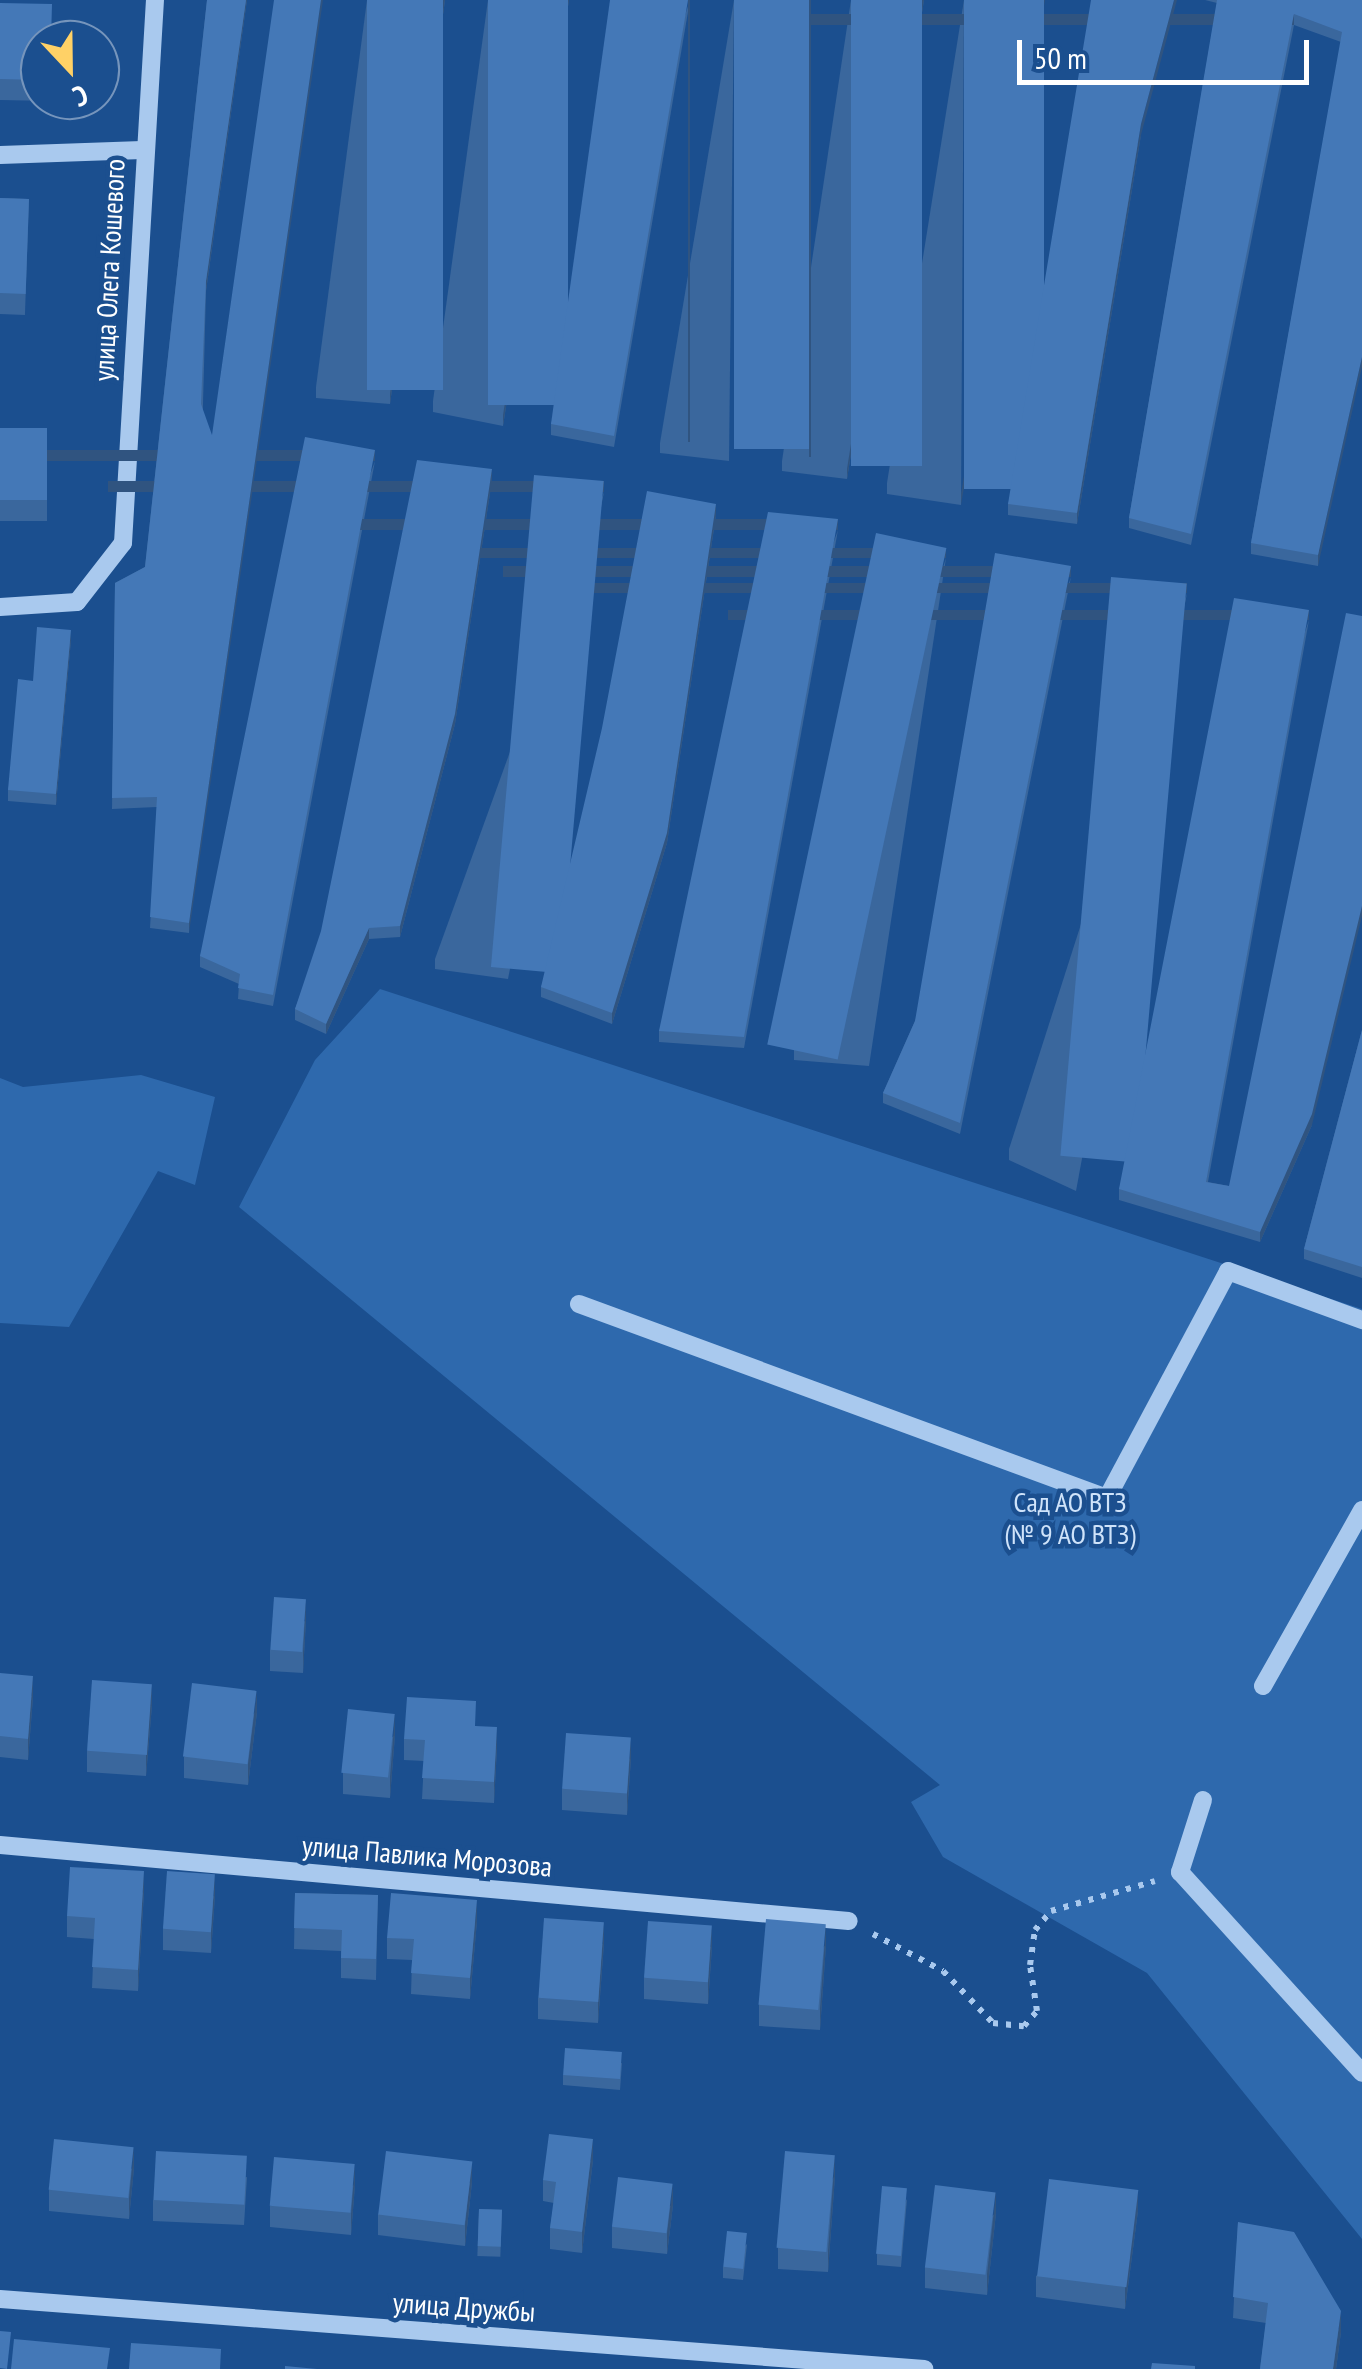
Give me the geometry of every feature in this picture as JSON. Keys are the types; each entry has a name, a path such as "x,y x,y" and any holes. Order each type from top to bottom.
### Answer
{"street":[{"name":"улица Олега Кошевого","path":"0,607 77,602 123,542 142,150 156,0"},
{"path":"0,155 142,150"},
{"path":"579,1304 1107,1498 1228,1271 1362,1320"},
{"path":"1263,1686 1362,1510"},
{"path":"1202,1800 1180,1872 1362,2074"},
{"name":"улица Павлика Морозова","path":"0,1844 849,1921"},
{"name":"улица Дружбы","path":"0,2299 924,2369"}],"path":[{"path":"849,1921 943,1971 993,2023 1024,2026 1036,2011 1030,1965 1035,1930 1051,1911 1120,1896 1180,1872"}],"green space":[{"name":"Сад АО ВТЗ (№ 9 АО ВТЗ)","path":"380,989 1362,1309 1362,2239 1147,1973 943,1857 911,1802 940,1785 239,1207 315,1060"},
{"path":"141,1075 215,1097 195,1185 158,1171 69,1327 0,1323 0,1078 23,1087"}],"building":[{"path":"207,0 246,0 206,281 201,404 212,435 274,0 321,0 189,923 150,917 157,797 112,798 115,583 145,567"},
{"path":"367,0 443,0 443,390 367,390"},
{"path":"488,0 568,0 568,405 488,405"},
{"path":"610,0 688,0 614,436 551,424"},
{"path":"734,0 809,0 809,449 734,449"},
{"path":"851,0 922,0 922,466 851,466"},
{"path":"964,0 1044,0 1044,489 964,489"},
{"path":"1091,0 1174,0 1141,124 1077,513 1008,504"},
{"path":"1217,0 1362,0 1362,357 1318,555 1251,543 1342,32 1294,14 1191,534 1129,518"},
{"path":"0,3 52,4 52,20 20,20 20,80 0,79"},
{"path":"0,198 29,199 26,294 0,293"},
{"path":"0,428 47,428 47,500 0,500"},
{"path":"305,437 375,450 273,995 238,988 240,974 200,956"},
{"path":"417,460 492,469 455,714 400,926 369,928 326,1024 295,1009 321,931"},
{"path":"534,475 604,481 561,973 491,967"},
{"path":"647,491 716,504 667,833 612,1013 541,987 602,728"},
{"path":"768,512 838,519 744,1037 659,1031"},
{"path":"876,533 946,548 838,1060 767,1045"},
{"path":"995,553 1071,566 960,1123 883,1093 915,1021"},
{"path":"1111,577 1187,584 1136,1162 1060,1156"},
{"path":"1234,598 1309,610 1206,1182 1229,1186 1346,613 1362,616 1362,906 1312,1114 1260,1232 1119,1189"},
{"path":"37,627 71,630 56,794 8,790 18,679 33,681"},
{"path":"1362,1030 1362,1267 1304,1249"},
{"path":"274,1597 306,1599 302,1652 270,1650"},
{"path":"0,1673 33,1676 28,1739 0,1736"},
{"path":"92,1680 152,1684 147,1755 87,1751"},
{"path":"192,1683 257,1691 247,1764 183,1756"},
{"path":"407,1697 476,1701 475,1726 497,1727 494,1782 422,1778 425,1740 404,1739"},
{"path":"348,1709 395,1714 388,1778 341,1773"},
{"path":"566,1733 631,1738 627,1793 562,1789"},
{"path":"70,1867 144,1871 138,1970 92,1967 95,1918 67,1916"},
{"path":"167,1871 215,1874 211,1932 163,1929"},
{"path":"295,1893 378,1895 376,1959 341,1958 342,1930 294,1928"},
{"path":"391,1893 477,1900 470,1978 411,1973 414,1939 387,1938"},
{"path":"544,1918 604,1922 598,2002 538,1998"},
{"path":"766,1919 826,1924 818,2010 759,2005"},
{"path":"648,1921 712,1925 708,1982 644,1978"},
{"path":"565,2048 622,2052 620,2079 563,2075"},
{"path":"549,2134 593,2139 582,2232 550,2228 556,2182 543,2180"},
{"path":"54,2139 134,2147 128,2198 49,2190"},
{"path":"156,2151 247,2156 244,2205 153,2200"},
{"path":"386,2151 472,2162 465,2225 378,2215"},
{"path":"785,2151 835,2155 826,2252 777,2248"},
{"path":"274,2157 355,2164 350,2213 270,2206"},
{"path":"618,2177 673,2184 666,2233 612,2227"},
{"path":"1049,2179 1138,2190 1126,2287 1037,2276"},
{"path":"935,2185 996,2192 985,2275 925,2267"},
{"path":"882,2186 907,2188 901,2256 876,2254"},
{"path":"479,2209 502,2210 501,2247 478,2246"},
{"path":"1238,2222 1294,2232 1341,2311 1333,2369 1260,2369 1268,2303 1233,2297"},
{"path":"727,2231 747,2233 743,2269 723,2267"},
{"path":"0,2331 11,2332 7,2369 0,2368"},
{"path":"14,2339 110,2348 107,2369 11,2369"},
{"path":"131,2343 221,2349 220,2369 129,2369"},
{"path":"1152,2363 1195,2366 1195,2369 1151,2369"}]}
